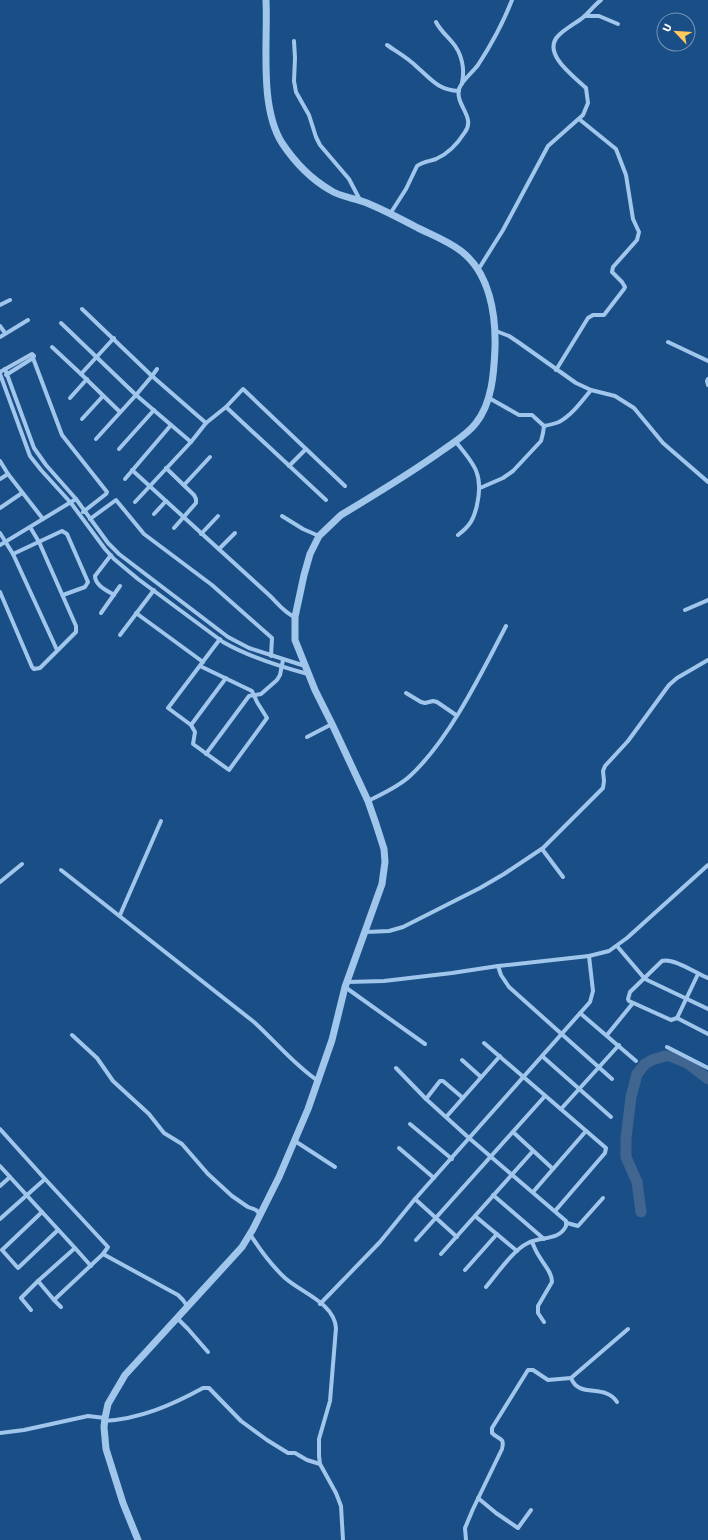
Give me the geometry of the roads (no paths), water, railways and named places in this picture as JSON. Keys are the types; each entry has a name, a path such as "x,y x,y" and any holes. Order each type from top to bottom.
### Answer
{"street":[{"path":"138,1540 123,1503 106,1449 103,1419 108,1404 125,1375 176,1318 185,1303 242,1247 250,1234 259,1212 295,1141 308,1109 315,1079 332,1040 346,984 366,932 382,884 386,862 384,849 368,801 331,726 295,640 293,616 307,563 316,535 342,514 428,461 455,442 476,423 489,398 495,352 496,331 493,309 486,287 470,260 455,247 390,214 357,199 329,190 303,168 283,144 275,128 267,93 266,0"},
{"path":"390,214 406,188 416,166 444,155 459,141 466,130 469,120 460,100 459,91 462,84 475,68 489,46 504,20 512,0"},
{"path":"477,270 503,230 548,146 583,115 588,103 586,88 565,70 557,58 553,47 559,35 585,16 601,0"},
{"path":"585,16 599,16 618,24"},
{"path":"436,22 440,30 457,49 463,71 462,84"},
{"path":"294,41 294,81 296,92 309,115 320,145 349,179 357,199"},
{"path":"387,45 417,67 436,84 445,89 459,91"},
{"path":"556,370 588,318 593,315 604,315 624,289 625,287 622,282 612,272 612,266 637,240 639,234 633,219 626,175 616,149 579,119"},
{"path":"0,305 10,300"},
{"path":"82,309 152,376 206,423"},
{"path":"0,337 28,320"},
{"path":"62,323 136,395 191,442"},
{"path":"0,326 5,334"},
{"path":"496,331 509,336 576,383 591,390 609,393 634,408 663,443 708,482"},
{"path":"81,374 114,338"},
{"path":"668,342 708,361"},
{"path":"52,346 120,412"},
{"path":"0,375 6,369 32,354 34,356 33,358 62,435 107,492 79,515"},
{"path":"0,375 7,374 33,358"},
{"path":"6,369 34,448 46,465 76,499 108,543 128,562 228,637 249,648 305,666"},
{"path":"96,439 158,369"},
{"path":"0,375 30,456 71,503 110,555 129,572 237,650 250,656 308,674"},
{"path":"70,398 87,379"},
{"path":"708,379 708,385"},
{"path":"135,502 191,442 206,423 226,407 243,389 346,486"},
{"path":"544,426 557,423 563,419 591,390"},
{"path":"82,419 103,396"},
{"path":"480,488 503,478 513,471 541,441 544,433 544,426 532,415 519,415 489,398"},
{"path":"226,407 326,500"},
{"path":"119,449 154,410"},
{"path":"125,479 171,425"},
{"path":"455,442 475,468 478,474 480,488 472,522 458,535"},
{"path":"289,466 306,449"},
{"path":"184,485 210,457"},
{"path":"0,461 22,493 43,519"},
{"path":"166,468 194,495 196,499 196,503 174,528"},
{"path":"132,470 268,594 282,609 293,616"},
{"path":"0,479 8,474"},
{"path":"0,508 22,493"},
{"path":"0,545 76,499"},
{"path":"90,519 116,500 144,534 212,585 272,638 272,656"},
{"path":"154,514 166,502"},
{"path":"201,534 218,516"},
{"path":"282,516 316,535"},
{"path":"0,592 34,669 40,668 76,632 76,626 63,595 39,542 30,527"},
{"path":"13,554 62,531 67,534 88,582 85,587 63,595"},
{"path":"0,533 13,554 57,650"},
{"path":"218,549 235,533"},
{"path":"110,555 94,579 96,583 114,595"},
{"path":"101,613 120,586"},
{"path":"120,635 154,590"},
{"path":"685,610 708,600"},
{"path":"136,613 201,664 252,691 256,702 267,718 229,770 193,744 195,732 191,725 168,708 201,664 220,639"},
{"path":"368,801 394,788 409,777 429,755 476,683 506,626"},
{"path":"206,754 249,696 261,694 277,680 280,675 283,660"},
{"path":"366,932 381,933 403,927 480,888 542,849 603,788 603,771 605,766 628,741 669,685 677,678 708,660"},
{"path":"191,725 226,678"},
{"path":"406,693 421,702 437,702 456,715"},
{"path":"307,738 331,726"},
{"path":"120,915 161,821"},
{"path":"542,849 563,877"},
{"path":"0,882 22,864"},
{"path":"346,984 384,981 588,956 609,951 617,946 708,865"},
{"path":"61,870 254,1022 272,1038 288,1057 315,1079"},
{"path":"617,946 644,979 708,1009"},
{"path":"320,1304 380,1242 415,1199 590,1002 593,997 593,984 588,956"},
{"path":"698,974 677,1018 671,1020 628,999 628,995 662,961 666,960 675,962 708,978"},
{"path":"498,966 501,975 509,987 612,1079"},
{"path":"346,984 425,1044"},
{"path":"607,1035 633,1002"},
{"path":"580,1013 636,1061"},
{"path":"677,1018 708,1034"},
{"path":"72,1035 97,1058 113,1081 150,1114 164,1133 179,1141 212,1178 232,1196 248,1207 259,1212"},
{"path":"484,1043 604,1146 606,1152 555,1211"},
{"path":"561,1109 619,1045"},
{"path":"667,1047 708,1068"},
{"path":"447,1116 500,1056"},
{"path":"542,1056 611,1117"},
{"path":"462,1060 482,1077"},
{"path":"396,1068 426,1099 447,1116 469,1138 565,1219 567,1223 578,1226 603,1198"},
{"path":"426,1099 440,1081 463,1098"},
{"path":"416,1240 545,1096"},
{"path":"410,1124 452,1159"},
{"path":"0,1129 108,1247 91,1266 54,1300"},
{"path":"533,1192 586,1131"},
{"path":"513,1132 553,1169"},
{"path":"295,1141 335,1167"},
{"path":"399,1148 434,1178"},
{"path":"441,1254 533,1150"},
{"path":"0,1166 91,1266"},
{"path":"0,1186 10,1177"},
{"path":"0,1219 46,1179"},
{"path":"493,1195 544,1239"},
{"path":"415,1199 456,1237"},
{"path":"42,1212 2,1250 18,1268 58,1230"},
{"path":"475,1216 516,1251"},
{"path":"486,1287 516,1251 528,1243 554,1237 565,1228 567,1223"},
{"path":"250,1234 275,1268 292,1284 331,1313 334,1318 336,1328 330,1401 319,1439 320,1464 336,1493 341,1506 343,1540"},
{"path":"466,1270 496,1234"},
{"path":"532,1242 552,1279 552,1282 538,1306 537,1311 544,1322"},
{"path":"31,1310 21,1298 75,1248"},
{"path":"103,1254 178,1295 185,1303"},
{"path":"38,1281 61,1307"},
{"path":"176,1318 192,1333 208,1352"},
{"path":"466,1540 465,1528 502,1449 502,1440 492,1433 492,1428 528,1370 533,1370 548,1380 571,1378 628,1329"},
{"path":"571,1378 573,1383 578,1388 606,1393 617,1402"},
{"path":"0,1433 24,1430 88,1416 103,1419 127,1418 173,1404 203,1388 208,1388 241,1421 267,1440 288,1453 294,1453 307,1460 320,1464"},
{"path":"478,1498 518,1528 531,1510"}],"waterway":[{"path":"641,1212 637,1182 626,1157 626,1138 631,1097 637,1074 645,1064 652,1060 670,1056 687,1063 708,1079"}]}
